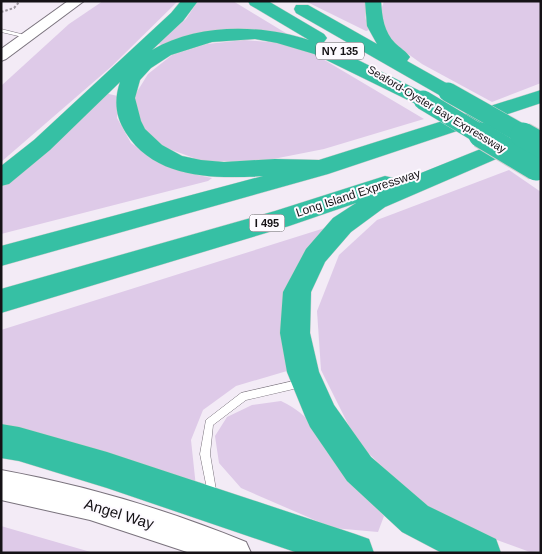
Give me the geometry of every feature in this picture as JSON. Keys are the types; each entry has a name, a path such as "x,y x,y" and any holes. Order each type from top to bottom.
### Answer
{"highway":[{"path":"1,178 49,138 177,17 190,1"},
{"name":"Seaford-Oyster Bay Expressway","path":"256,1 539,170"},
{"name":"Seaford-Oyster Bay Expressway","path":"289,1 448,92 537,138"},
{"path":"373,1 372,19 383,40 394,52 448,92"},
{"path":"320,168 274,167 227,172 209,170 171,160 143,141 133,129 124,108 126,88 139,68 159,53 187,41 218,35 253,33 287,38 313,47 423,100"},
{"path":"498,110 541,88"},
{"path":"1,256 320,168 541,96"},
{"path":"482,553 415,519 359,469 322,416 302,372 294,333 297,292 315,256 331,237 342,225 376,201 537,138"},
{"name":"Long Island Expressway","path":"1,301 280,219 537,138"},
{"path":"1,441 106,470 354,553"}],"main road":[{"path":"1,56 76,1"},
{"name":"Angel Way","path":"1,485 36,490 118,512 235,553"}],"lane":[{"path":"1,30 27,37"},
{"path":"214,506 205,454 208,423 244,396 307,382"}],"path":[{"path":"1,12 14,8 20,1"}],"shaded area":[{"path":"103,1 178,1 112,66 1,162 1,86 69,24"},
{"path":"198,1 233,1 294,38 251,31 169,46 157,44 186,19"},
{"path":"305,1 367,1 365,17 369,30 366,31"},
{"path":"384,1 541,1 541,83 492,102 422,64 397,46 388,35 380,13"},
{"path":"244,40 280,43 316,55 424,119 324,149 263,161 202,161 161,146 137,121 135,95 148,74 172,55 207,44"},
{"path":"104,93 118,96 117,118 131,143 161,164 183,172 212,178 208,181 1,234 1,186 47,147"},
{"path":"509,170 541,192 541,551 530,552 434,517 357,442 321,370 317,311 339,255 377,220"},
{"path":"328,227 307,257 287,371 236,386 203,410 191,440 196,487 1,432 1,330"},
{"path":"281,401 306,418 335,463 384,516 378,532 333,528 241,488 219,463 215,436 227,417 252,405"},
{"path":"1,526 94,553 1,553"}]}
